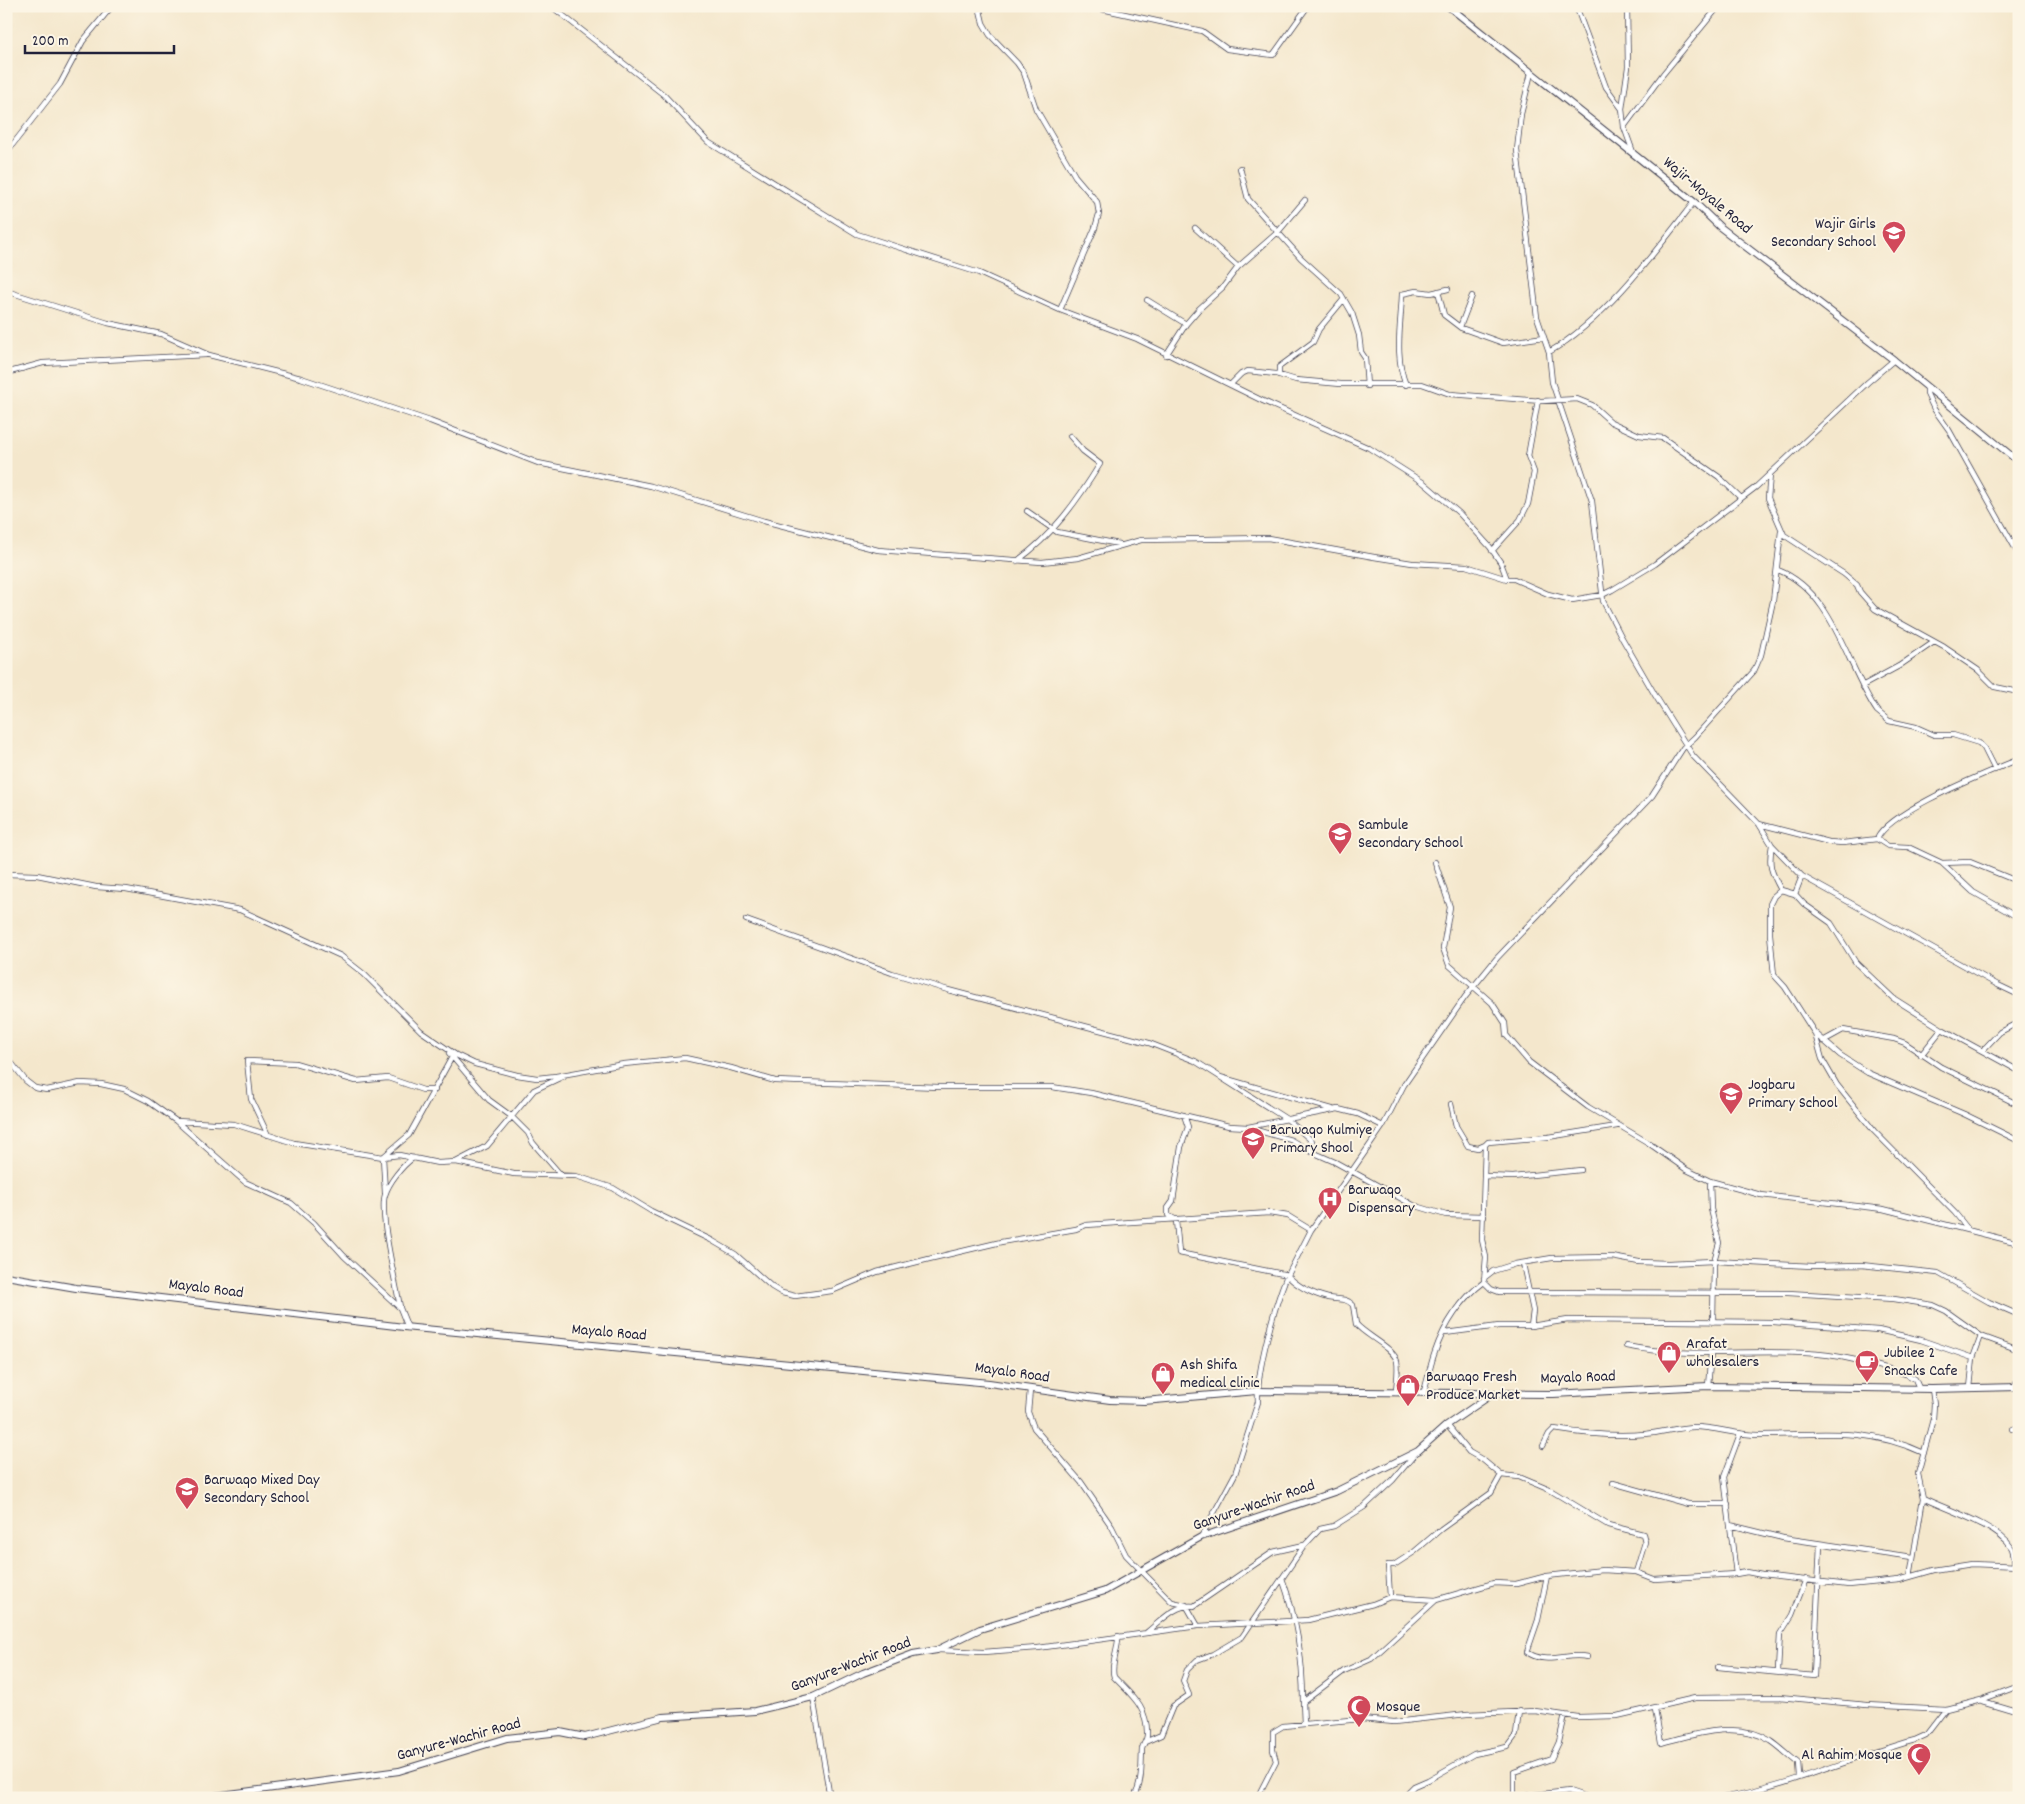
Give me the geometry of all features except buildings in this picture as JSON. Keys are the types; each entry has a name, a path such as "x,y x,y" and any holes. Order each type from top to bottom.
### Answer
{"street":[{"path":"6,153 60,84 83,41 112,6"},
{"path":"551,6 664,95 708,142 808,202 843,227 858,234 979,273 1060,310 1137,339 1166,355 1381,455 1424,483 1453,508 1492,551 1507,579"},
{"path":"978,6 983,24 1017,63 1024,74 1036,109 1076,176 1097,202 1099,214 1095,228 1060,310"},
{"path":"1088,6 1202,31 1227,48 1273,55 1308,6"},
{"name":"Wajir-Moyale Road","path":"1448,6 1456,9 1531,73 1694,202 1720,227 1894,360 2019,462"},
{"path":"1576,6 1606,87 1622,109"},
{"path":"1627,6 1628,67 1622,109 1624,127 1634,154"},
{"path":"1624,127 1663,74 1719,6"},
{"path":"1531,73 1521,114 1517,150 1538,317 1549,352 1552,382 1592,502 1602,595 1646,680 1687,745 1706,770 1759,824 1772,845 1802,876 2019,995"},
{"path":"1240,168 1248,199 1301,258 1344,299 1359,335 1361,352 1365,358 1368,386"},
{"path":"1166,355 1186,324 1223,287 1238,267 1278,232 1305,200"},
{"path":"1549,352 1565,343 1593,320 1694,202"},
{"path":"1195,228 1238,267"},
{"path":"1406,384 1402,374 1399,352 1402,294 1416,291 1431,294 1448,289"},
{"path":"6,291 108,323 161,334 210,354 301,378 438,424 538,463 652,486 839,541 893,552 1058,562 1120,545 1156,540 1268,538 1393,560 1466,566 1507,579 1514,579 1548,594 1572,600 1602,595 1655,564 1770,475 1868,382 1894,360"},
{"path":"1438,292 1444,315 1460,327 1503,343 1544,337"},
{"path":"1460,327 1472,296"},
{"path":"1279,375 1279,367 1313,342 1319,329 1344,299"},
{"path":"1147,300 1186,324"},
{"path":"6,373 43,363 210,354"},
{"path":"1231,384 1241,374 1248,371 1279,375 1296,380 1368,386 1422,384 1450,394 1538,400 1577,399 1585,402 1611,422 1639,435 1659,436 1719,478 1741,498"},
{"path":"1927,388 1927,394 1934,409 1949,430 2019,555"},
{"path":"1492,551 1520,520 1528,504 1534,472 1528,456 1538,400"},
{"path":"1017,561 1033,550 1052,529 1081,495 1100,464 1083,451 1070,436"},
{"path":"1201,1537 1235,1474 1258,1402 1257,1391 1273,1320 1287,1275 1311,1230 1383,1126 1404,1085 1422,1057 1475,986 1506,948 1652,796 1681,750 1754,671 1761,655 1778,570 1781,531 1779,519 1768,498 1770,475"},
{"path":"1027,512 1057,532 1120,545"},
{"path":"1781,531 1787,537 1844,574 1857,585 1860,592 1875,609 1934,642 1978,670 1995,686 2019,692"},
{"path":"1778,570 1805,585 1824,609 1877,712 1889,721 1916,727 1934,734 1953,735 1974,740 1984,748 1994,770"},
{"path":"1862,686 1899,666 1934,642"},
{"path":"1877,839 1881,830 1927,800 2019,759"},
{"path":"1759,824 1829,842 1843,843 1877,839 1888,846 1908,846 1942,864 1973,892 2019,918"},
{"path":"1772,845 1769,861 1772,875 1781,890 1795,894 1804,904 1831,923 1856,963 1876,983 1909,1009 2019,1072"},
{"path":"1435,862 1450,907 1443,948 1449,965 1492,1003 1504,1023 1506,1035 1529,1062 1572,1097 1617,1126 1647,1142 1687,1170 1710,1182 1761,1195 1882,1209 2019,1243"},
{"path":"1942,864 1970,862 2019,882"},
{"path":"6,874 37,875 96,888 126,889 240,910 341,956 364,974 421,1031 446,1049 475,1064 517,1075 537,1078 685,1058 731,1068 775,1082 939,1087 1052,1087 1091,1093 1229,1126 1248,1127 1288,1120 1332,1109"},
{"path":"1795,894 1802,876"},
{"path":"1781,890 1774,896 1770,904 1770,934 1774,975 1785,987 1814,1032 1845,1058 1868,1073 1956,1110 2019,1140"},
{"path":"746,920 845,958 920,982 1149,1043 1195,1062 1288,1120 1312,1141 1310,1151"},
{"path":"1983,1050 2000,1032 2019,1022"},
{"path":"1922,1055 1942,1028"},
{"path":"1824,1041 1839,1031 1848,1030 1894,1039 1905,1043 1941,1067 2019,1105"},
{"path":"1814,1032 1822,1059 1837,1085 1874,1131 1955,1213 1968,1229"},
{"path":"446,1049 489,1100 511,1116 528,1133 533,1143 560,1174"},
{"path":"6,1056 26,1081 36,1088 47,1090 80,1083 101,1084 124,1089 148,1101 176,1121 245,1182 266,1190 296,1208 314,1223 344,1256 400,1308"},
{"path":"383,1157 409,1135 436,1090 452,1057"},
{"path":"268,1135 252,1099 247,1061 295,1064 356,1081 388,1078 423,1090 436,1090"},
{"path":"456,1162 487,1146 534,1090 573,1072"},
{"path":"1217,1076 1332,1109 1358,1114 1383,1126"},
{"path":"1451,1104 1456,1126 1468,1146 1478,1148 1488,1142 1548,1137 1617,1126"},
{"path":"1176,1220 1168,1215 1168,1208 1173,1201 1181,1146 1188,1127 1184,1115"},
{"path":"176,1121 234,1124 294,1143 383,1157 399,1155 438,1164 456,1162 514,1174 576,1176 599,1183 632,1198 735,1254 772,1287 782,1293 795,1296 832,1291 877,1272 1002,1242 1076,1229 1086,1224 1176,1220 1258,1213 1278,1214 1292,1218 1311,1230"},
{"path":"1248,1127 1291,1140 1413,1205 1446,1214 1484,1216"},
{"path":"1485,1145 1482,1240 1486,1257 1484,1280 1491,1289 1499,1292 1713,1292 1837,1295 1919,1302 1946,1311 1981,1336 2019,1350"},
{"path":"383,1157 385,1194 383,1212 400,1308 408,1328"},
{"path":"385,1194 403,1165 413,1158"},
{"path":"1485,1176 1513,1177 1581,1170"},
{"path":"1710,1182 1711,1208 1719,1243 1714,1262 1713,1322"},
{"path":"1176,1220 1179,1253 1287,1275 1294,1283 1314,1294 1329,1298 1342,1298 1353,1305 1356,1324 1389,1350 1395,1358 1397,1366 1396,1393"},
{"path":"1423,1394 1435,1351 1458,1307 1469,1293 1493,1271 1552,1258 1612,1257 1639,1262 1714,1262 1812,1266 1860,1265 1938,1272 1989,1302 2019,1315"},
{"path":"1523,1264 1533,1311 1531,1326"},
{"name":"Mayalo Road","path":"6,1276 76,1288 408,1328 959,1380 1110,1400 1144,1401 1257,1391 1553,1394 1708,1386 1932,1389 2016,1388"},
{"path":"1445,1333 1499,1326 1531,1326 1568,1320 1774,1322 1878,1330 1921,1340 1974,1358"},
{"path":"1970,1388 1974,1358 1981,1336"},
{"path":"1626,1346 1652,1352 1804,1352 1844,1356 1906,1374 1915,1379 1919,1388"},
{"path":"1708,1386 1711,1353"},
{"path":"2016,1388 2019,1376"},
{"path":"1910,1576 1923,1498 1918,1474 1933,1419 1932,1389"},
{"path":"1030,1390 1028,1412 1034,1428 1081,1482 1112,1527 1126,1555 1172,1602 1194,1606 1273,1552 1306,1544"},
{"name":"Ganyure-Wachir Road","path":"200,1798 399,1770 507,1738 560,1732 585,1737 663,1718 755,1711 813,1697 913,1654 937,1650 980,1629 1105,1591 1201,1537 1338,1491 1418,1451 1447,1425 1488,1397 1490,1393"},
{"path":"1447,1425 1469,1452 1484,1460 1501,1475 1519,1477 1550,1490 1608,1525 1643,1534 1644,1542 1636,1572"},
{"path":"1542,1446 1548,1434 1554,1429 1606,1437 1648,1434 1694,1427 1740,1434 1863,1434 1887,1438 1924,1453"},
{"path":"1736,1574 1724,1477 1740,1434"},
{"path":"1145,1742 1161,1735 1173,1706 1189,1695 1183,1681 1187,1670 1197,1660 1213,1654 1242,1636 1249,1623 1265,1605 1306,1544 1320,1530 1334,1526 1364,1507 1394,1480 1418,1451"},
{"path":"1390,1597 1388,1565 1394,1565 1414,1552 1441,1529 1491,1493 1501,1475"},
{"path":"1613,1483 1688,1504 1728,1504"},
{"path":"937,1650 982,1652 1038,1648 1198,1626 1296,1621 1373,1604 1390,1597 1436,1600 1494,1583 1516,1584 1547,1576 1603,1570 1636,1572 1654,1579 1747,1572 1849,1585 1899,1580 1934,1570 1972,1564 2017,1566 2013,1548 2004,1539 1985,1526 1923,1498"},
{"path":"1730,1525 1820,1544 1912,1558"},
{"path":"1718,1667 1778,1671 1814,1676 1820,1544"},
{"path":"1547,1576 1538,1620 1527,1652 1551,1660 1571,1655 1587,1657"},
{"path":"1282,1578 1296,1621 1303,1674 1304,1724"},
{"path":"1778,1671 1780,1634 1792,1615 1806,1579"},
{"path":"1303,1702 1344,1672 1372,1659 1436,1600"},
{"path":"1186,1604 1198,1626"},
{"path":"1145,1633 1186,1604"},
{"path":"1118,1636 1119,1645 1112,1672 1114,1677 1130,1692 1146,1717 1147,1735 1140,1788 1134,1798"},
{"path":"1257,1798 1276,1761 1273,1750 1273,1732 1283,1726 1361,1719 1394,1722 1467,1714 1520,1711 1535,1711 1565,1716 1617,1716 1654,1709 1688,1698 1749,1697 1946,1709 1981,1700 2019,1686"},
{"path":"813,1697 830,1798"},
{"path":"1981,1700 2019,1712"},
{"path":"1654,1709 1661,1743 1717,1729 1744,1732 1772,1741 1798,1763 1799,1777"},
{"path":"1723,1798 1799,1777 1926,1736 1946,1709"},
{"path":"1402,1798 1414,1786 1474,1754 1507,1747 1516,1735 1520,1711"},
{"path":"1514,1796 1514,1772 1551,1759 1559,1742 1565,1716"},
{"path":"1507,1798 1514,1796 1554,1796 1569,1791 1590,1798"}],"place":[{"name":"Wajir Girls Secondary School","path":"1894,254"},
{"name":"Sambule Secondary School","path":"1340,855"},
{"name":"Jogbaru Primary School","path":"1731,1115"},
{"name":"Barwaqo Kulmiye Primary Shool","path":"1253,1160"},
{"name":"Barwaqo Dispensary","path":"1330,1220"},
{"name":"Arafat wholesalers","path":"1669,1374"},
{"name":"Jubilee 2 Snacks Cafe","path":"1867,1383"},
{"name":"Ash Shifa medical clinic","path":"1163,1395"},
{"name":"Barwaqo Fresh Produce Market","path":"1408,1407"},
{"name":"Barwaqo Mixed Day Secondary School","path":"187,1510"},
{"name":"Mosque","path":"1359,1728"},
{"name":"Al Rahim Mosque","path":"1919,1776"}]}
